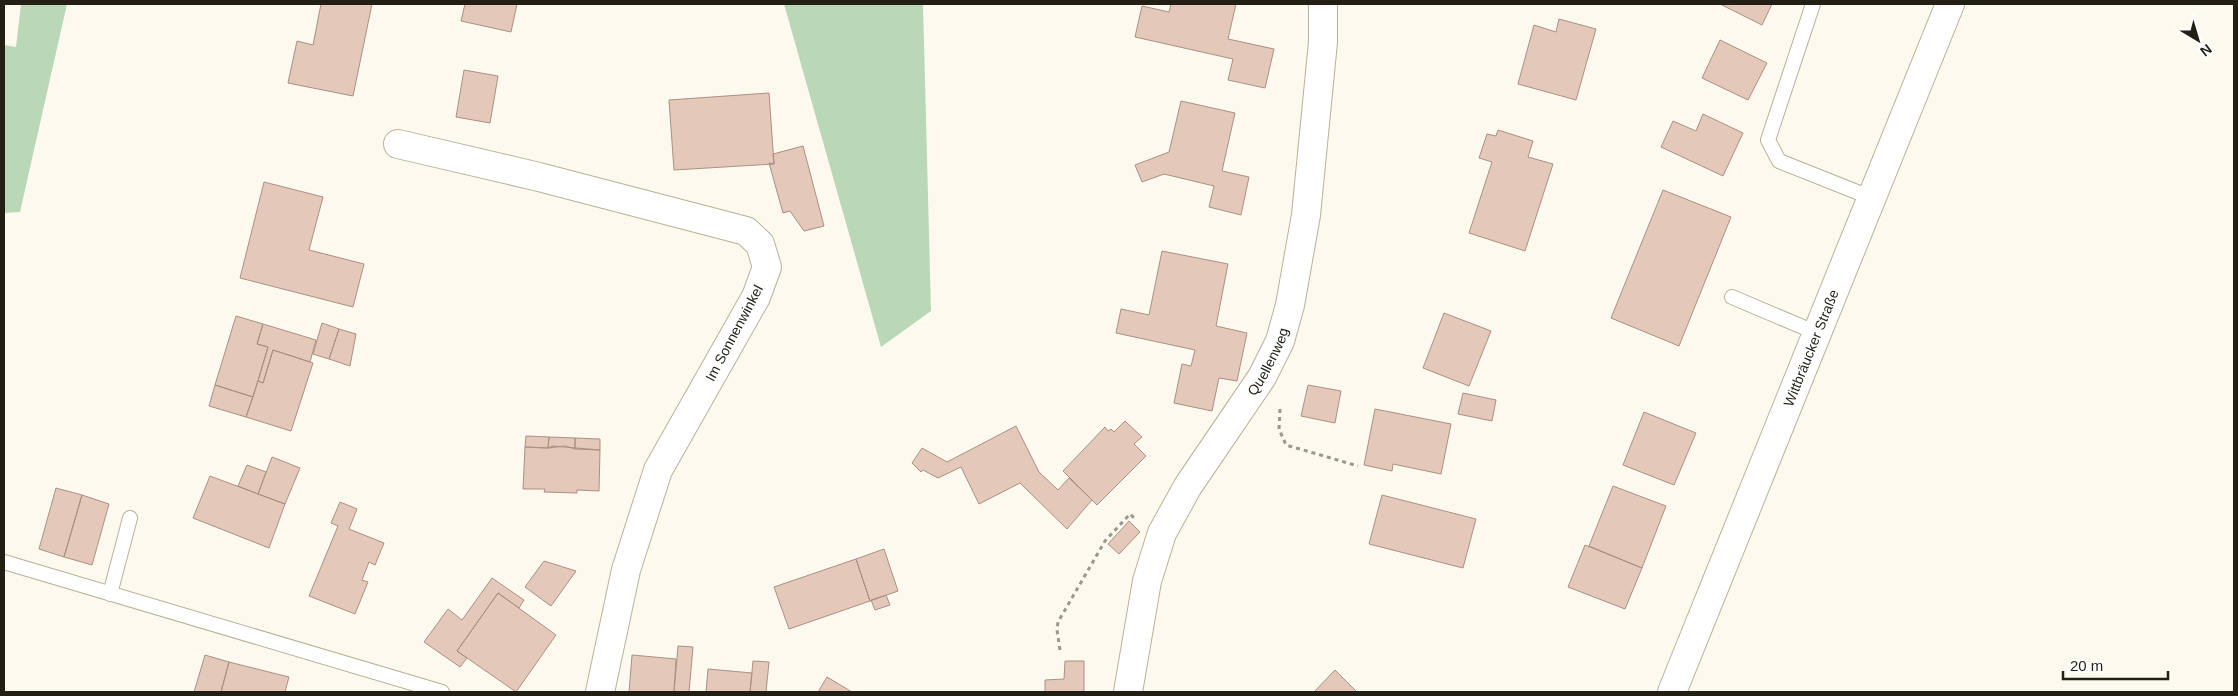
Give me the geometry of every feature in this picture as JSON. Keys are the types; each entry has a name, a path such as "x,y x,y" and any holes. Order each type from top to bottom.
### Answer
{"street":[{"name":"Quellenweg","path":"1128,692 1147,581 1162,534 1188,486 1262,377 1280,341 1290,305 1306,215 1323,42 1323,4"},
{"name":"Wittbräucker Straße","path":"1672,692 1950,4"},
{"name":"Im Sonnenwinkel","path":"398,144 540,176 746,231 760,244 768,267 756,297 658,470 626,570 600,692"}],"lane":[{"path":"1813,4 1768,140 1779,161 1872,198"},
{"path":"1732,297 1818,333"},
{"path":"110,594 130,518"},
{"path":"4,562 442,692"}],"path":[{"path":"1280,406 1279,429 1286,445 1358,466"},
{"path":"1060,650 1057,630 1058,622 1105,541 1130,514 1138,523"}],"green space":[{"path":"21,4 67,4 20,212 4,213 4,45 16,47"},
{"path":"784,4 923,4 931,311 881,347"}],"building":[{"path":"321,4 372,4 353,96 288,83 297,41 313,45"},
{"path":"465,4 517,4 511,32 461,21"},
{"path":"1171,4 1236,4 1228,39 1274,49 1265,88 1228,80 1233,59 1135,37 1142,6 1169,12"},
{"path":"1720,4 1772,4 1762,25"},
{"path":"1559,19 1596,29 1576,100 1518,84 1534,25 1556,32"},
{"path":"1720,40 1767,63 1748,100 1702,78"},
{"path":"464,70 498,76 490,123 456,117"},
{"path":"769,93 774,164 674,170 669,100"},
{"path":"1181,101 1235,113 1222,171 1249,177 1241,215 1209,207 1214,186 1164,174 1142,182 1135,165 1169,152"},
{"path":"1703,114 1743,133 1723,176 1661,147 1673,121 1696,131"},
{"path":"1498,130 1533,141 1528,157 1553,164 1525,251 1469,233 1492,162 1479,158 1487,134 1496,136"},
{"path":"803,146 824,226 804,231 790,211 783,213 769,163 774,164 773,154"},
{"path":"264,182 323,197 309,250 364,264 353,307 240,278"},
{"path":"1663,190 1731,217 1679,346 1611,318"},
{"path":"1162,251 1228,264 1216,326 1247,333 1237,381 1219,378 1212,411 1174,403 1182,364 1191,366 1195,350 1116,333 1121,309 1149,315"},
{"path":"1444,313 1491,331 1469,386 1423,368"},
{"path":"236,316 263,324 257,344 268,347 253,397 215,385"},
{"path":"322,323 339,329 329,359 313,354"},
{"path":"263,324 316,340 310,362 273,350 263,383 258,381 268,347 257,344"},
{"path":"339,329 356,334 350,366 329,359"},
{"path":"273,350 313,363 291,431 246,417 258,381 263,383"},
{"path":"215,385 253,397 246,417 209,406"},
{"path":"1308,385 1341,391 1335,423 1301,416"},
{"path":"1463,393 1496,400 1492,421 1458,414"},
{"path":"1375,409 1451,424 1441,474 1393,464 1392,471 1364,465"},
{"path":"1644,412 1696,433 1674,485 1623,465"},
{"path":"1125,421 1142,437 1134,444 1146,456 1097,505 1063,471 1105,427 1108,431 1111,429 1114,432"},
{"path":"1016,426 1039,472 1058,490 1069,478 1092,500 1067,529 1020,483 979,504 961,467 938,478 923,470 921,472 912,463 922,448 947,462"},
{"path":"526,436 549,437 548,448 525,447"},
{"path":"549,437 575,438 575,449 565,446 548,448"},
{"path":"575,438 600,439 600,450 575,449"},
{"path":"553,446 600,450 599,491 577,490 577,493 544,492 545,489 523,489 525,447 548,448"},
{"path":"272,457 300,468 285,504 258,494"},
{"path":"247,465 266,472 258,494 238,486"},
{"path":"210,476 285,504 269,548 193,518"},
{"path":"1613,486 1666,506 1642,568 1589,546"},
{"path":"56,488 82,495 64,557 39,549"},
{"path":"82,495 109,504 92,565 64,557"},
{"path":"1382,495 1476,519 1463,568 1369,544"},
{"path":"340,502 357,509 349,529 384,543 375,565 369,562 362,580 368,582 355,614 309,596 338,526 331,523"},
{"path":"1129,521 1140,532 1119,554 1108,544"},
{"path":"1585,545 1642,568 1625,609 1568,587"},
{"path":"884,549 898,591 870,601 856,559"},
{"path":"856,559 870,601 789,629 774,587"},
{"path":"544,561 576,571 551,606 525,587"},
{"path":"492,578 524,600 519,608 498,593 457,651 467,658 460,667 424,642 448,609 462,620"},
{"path":"498,593 556,635 516,692 457,651"},
{"path":"886,595 890,605 875,610 871,600"},
{"path":"678,646 693,647 689,692 674,692"},
{"path":"205,655 229,662 221,692 194,692"},
{"path":"632,655 676,659 674,692 629,692"},
{"path":"753,661 769,662 766,692 750,692"},
{"path":"1065,661 1084,661 1084,692 1045,692 1045,680 1064,679"},
{"path":"229,662 289,677 285,692 221,692"},
{"path":"708,669 752,673 750,692 706,692"},
{"path":"1335,670 1357,692 1314,692"},
{"path":"827,677 852,692 818,692"}]}
